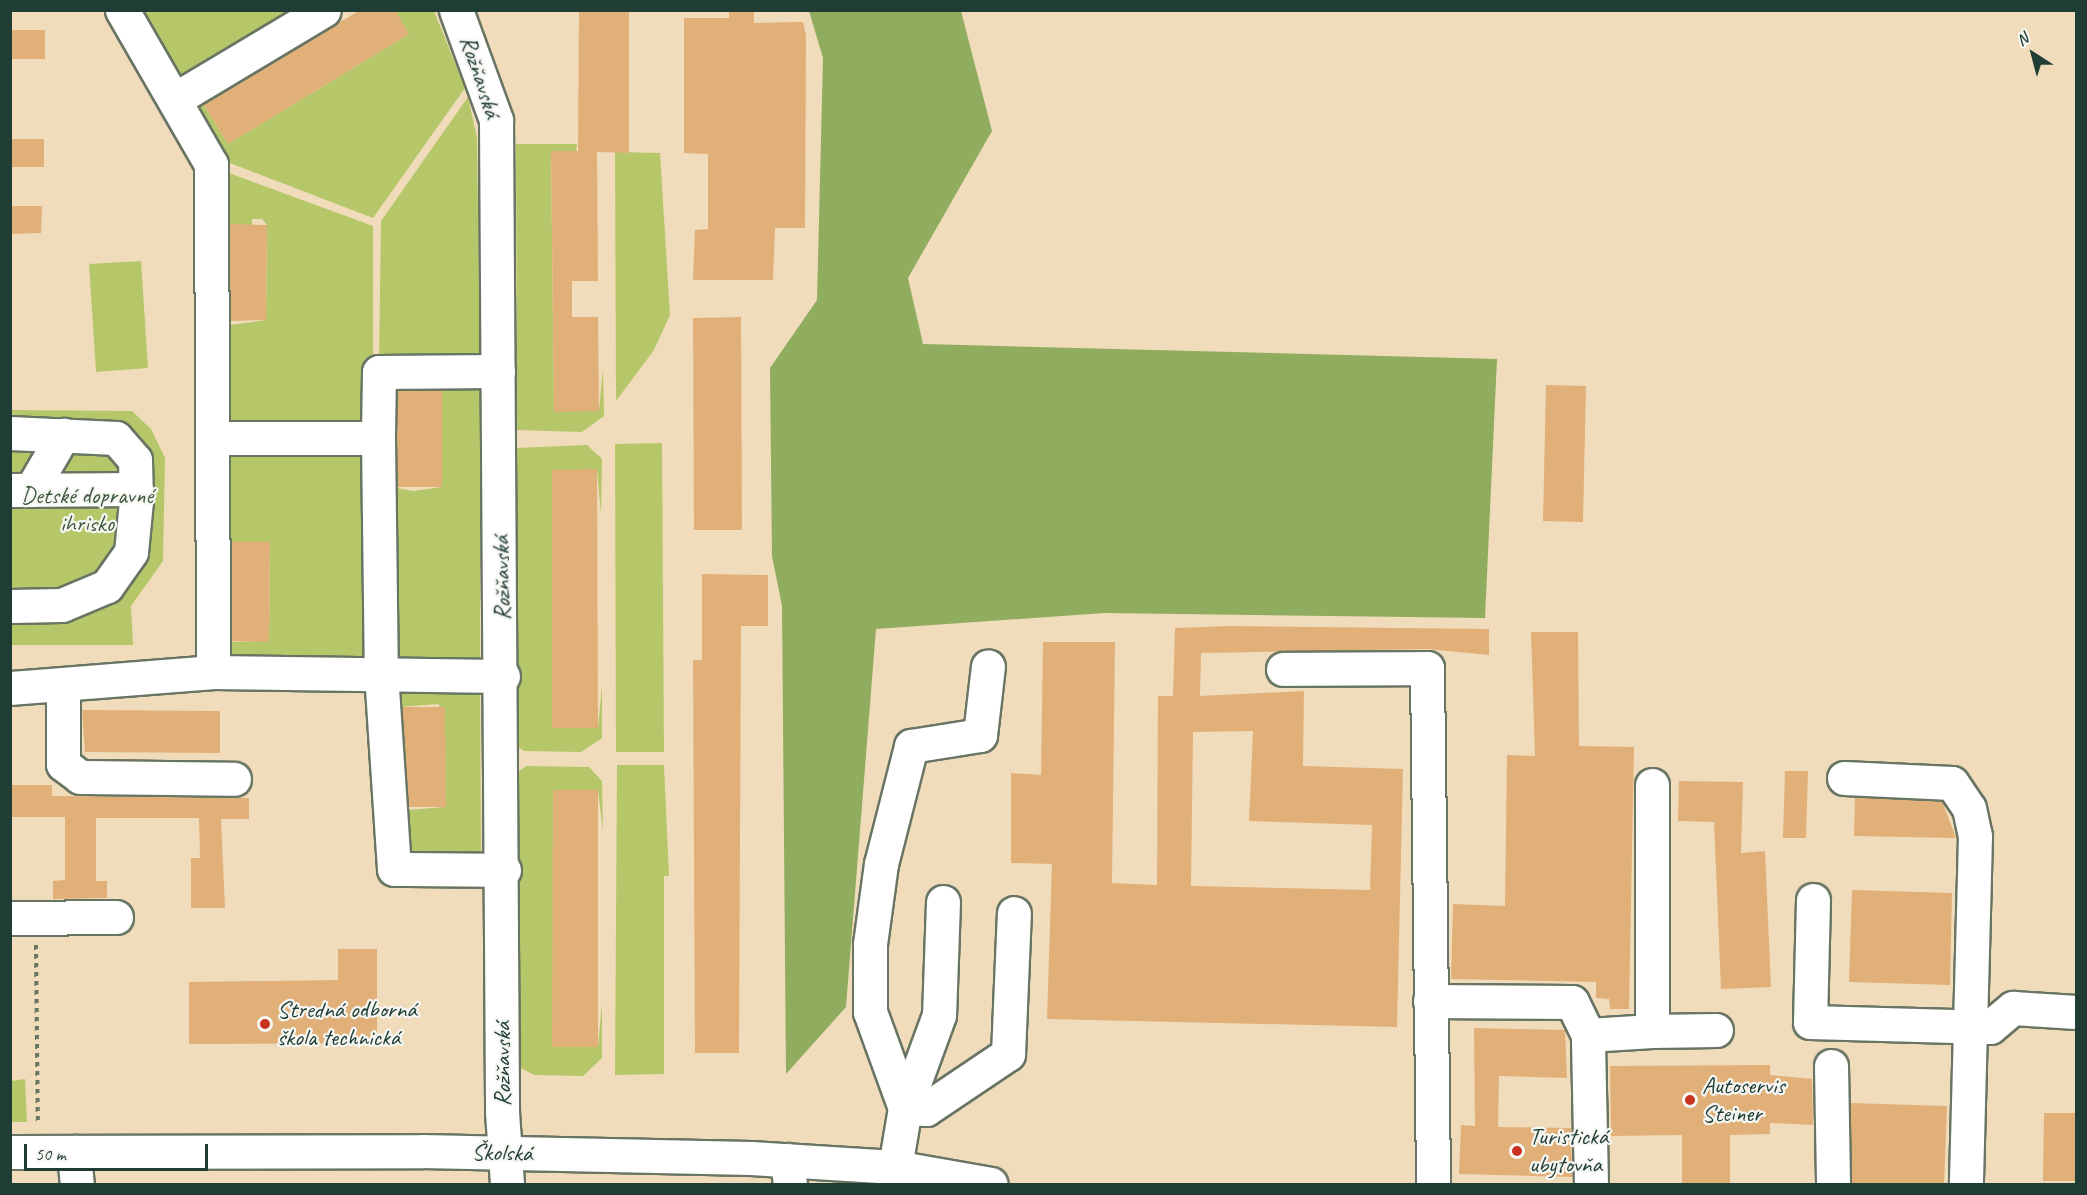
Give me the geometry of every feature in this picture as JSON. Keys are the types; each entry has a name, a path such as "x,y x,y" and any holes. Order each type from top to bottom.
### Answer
{"street":[{"path":"122,10 177,98 211,164 213,672"},
{"path":"177,98 324,10"},
{"name":"Rožňavská","path":"456,10 496,120 507,1185"},
{"path":"498,370 379,372 378,438 381,673 394,869 504,870"},
{"path":"10,433 116,438 135,460 136,489 131,552 107,586 62,605 10,606"},
{"path":"21,490 63,435"},
{"path":"212,438 378,438"},
{"path":"21,490 136,489"},
{"path":"905,1108 870,1012 870,944 881,864 912,746 980,735 988,666"},
{"path":"1283,669 1427,668 1433,1185"},
{"path":"10,688 213,672 503,676"},
{"path":"63,684 63,764 80,777 234,779"},
{"path":"1844,778 1952,783 1969,808 1975,836 1972,1026 1966,1185"},
{"path":"1652,785 1652,1031"},
{"path":"1813,900 1810,1022 1992,1026 2013,1008 2076,1012"},
{"path":"895,1167 905,1108 939,1015 943,902"},
{"path":"905,1108 926,1110 1008,1054 1014,913"},
{"path":"23,918 116,917"},
{"path":"1430,1001 1572,1002 1588,1035 1591,1185"},
{"path":"1588,1035 1716,1030"},
{"path":"1831,1066 1833,1185"},
{"name":"Školská","path":"10,1152 505,1153 788,1172 895,1167 991,1185"},
{"path":"74,1152 77,1185"}],"path":[{"path":"23,918 38,1124"}],"green space":[{"path":"130,11 312,11 180,87"},
{"path":"395,11 434,11 465,88 373,218 214,157 194,100 225,80 231,89 204,105 228,144 409,34"},
{"path":"809,11 961,11 992,131 908,278 923,344 1497,359 1485,618 1104,613 876,629 846,1007 786,1074 782,606 772,556 770,368 817,300 823,58"},
{"path":"468,97 477,138 480,356 379,363 381,221"},
{"path":"516,144 577,144 576,151 551,151 554,411 599,411 603,367 604,416 582,432 517,430"},
{"path":"615,152 660,153 670,315 654,350 616,401"},
{"path":"218,169 373,226 373,407 367,423 227,426 219,320 229,320 230,325 266,320 267,225 262,219 252,219 252,225 219,224"},
{"path":"141,261 148,368 96,372 89,264"},
{"path":"392,383 480,383 480,659 474,666 414,669 391,655 386,486 413,491 442,487 442,388 392,390"},
{"name":"Detské dopravné ihrisko","path":"11,410 132,411 151,429 165,458 163,561 131,606 133,645 11,645"},
{"path":"662,443 664,752 616,752 615,444"},
{"path":"587,445 602,459 601,514 597,470 552,470 552,728 598,728 602,685 602,738 581,752 524,751 517,746 516,448"},
{"path":"364,449 365,662 229,662 224,642 269,641 270,543 224,542 224,452"},
{"path":"480,690 481,851 472,860 406,858 407,810 445,807 439,704 399,707 394,698 400,691"},
{"path":"617,765 664,765 669,876 664,876 664,1074 615,1075"},
{"path":"526,766 589,767 602,781 603,832 598,790 553,790 598,1047 602,1003 602,1058 583,1076 534,1075 517,1066 518,772"},
{"path":"25,1079 27,1122 11,1122 11,1081"}],"building":[{"path":"360,10 395,10 409,34 228,144 204,105"},
{"path":"579,10 629,10 629,153 597,152 598,281 572,281 572,317 598,317 599,411 554,412 551,151 578,151"},
{"path":"729,10 754,10 754,23 803,22 806,35 805,228 775,228 773,280 693,280 695,230 708,229 708,154 684,153 684,18 729,18"},
{"path":"10,30 45,30 45,59 10,59"},
{"path":"10,139 44,139 44,167 10,167"},
{"path":"10,206 42,206 41,233 10,234"},
{"path":"230,224 267,225 266,320 230,321"},
{"path":"741,317 742,530 694,530 693,318"},
{"path":"1546,385 1586,386 1583,522 1543,521"},
{"path":"442,390 442,487 397,487 397,391"},
{"path":"597,469 598,728 552,728 552,470"},
{"path":"231,542 270,542 269,642 232,641"},
{"path":"702,574 768,575 768,626 741,626 739,1053 695,1053 693,660 702,660"},
{"path":"1230,626 1489,629 1489,655 1427,649 1201,653 1200,696 1304,691 1303,766 1403,769 1397,1027 1047,1019 1052,864 1011,863 1011,773 1041,775 1043,642 1115,642 1112,883 1157,885 1158,696 1173,696 1175,628","holes":["1253,731 1249,821 1372,825 1370,890 1191,886 1193,732"]},
{"path":"1531,632 1578,632 1579,746 1634,747 1629,1009 1610,1009 1609,999 1596,998 1596,982 1451,979 1453,904 1505,906 1507,755 1535,756"},
{"path":"402,707 445,707 446,807 409,807"},
{"path":"82,710 220,711 220,753 85,752"},
{"path":"1785,771 1808,771 1806,838 1783,838"},
{"path":"1679,781 1743,782 1741,853 1765,851 1771,987 1721,989 1714,822 1678,821"},
{"path":"10,785 52,785 52,796 249,798 249,819 221,819 225,908 191,908 191,858 200,858 199,818 96,818 96,881 107,881 107,898 53,899 53,881 65,880 65,817 10,817"},
{"path":"553,790 598,790 598,1047 552,1047"},
{"path":"1855,797 1942,801 1956,838 1854,836"},
{"path":"1852,890 1952,893 1950,985 1849,982"},
{"path":"338,949 377,949 377,1043 189,1044 189,982 338,980"},
{"path":"1474,1028 1565,1030 1567,1078 1499,1076 1498,1127 1571,1128 1572,1177 1459,1174 1461,1125 1475,1126"},
{"name":"Autoservis Steiner","path":"1770,1065 1770,1075 1812,1079 1813,1125 1770,1123 1770,1134 1730,1135 1730,1185 1682,1185 1682,1135 1611,1136 1610,1066"},
{"path":"1850,1103 1947,1106 1944,1185 1852,1185"},
{"path":"2044,1113 2076,1113 2076,1181 2043,1181"}],"place":[{"name":"Stredná odborná škola technická","path":"265,1024"},
{"name":"Autoservis Steiner","path":"1690,1100"},
{"name":"Turistická ubytovňa","path":"1517,1151"}]}
